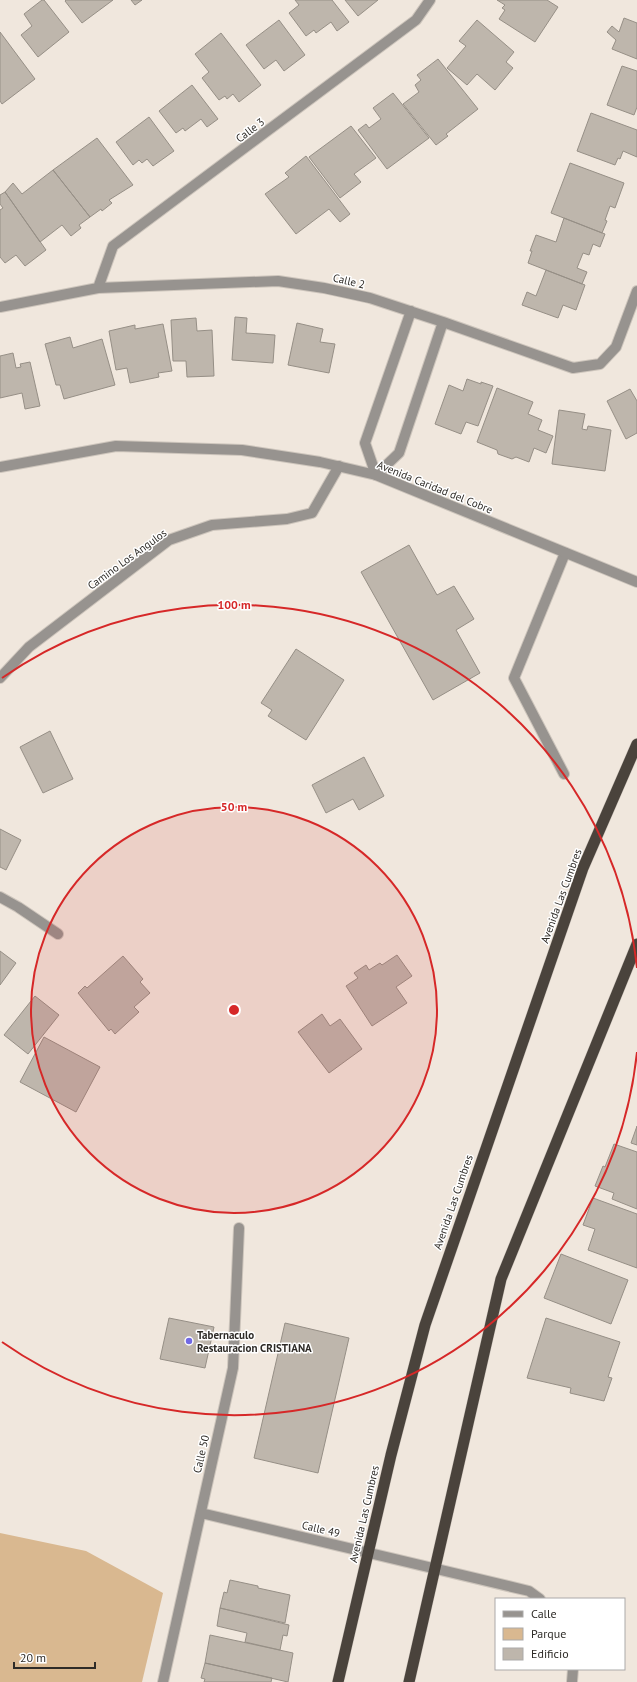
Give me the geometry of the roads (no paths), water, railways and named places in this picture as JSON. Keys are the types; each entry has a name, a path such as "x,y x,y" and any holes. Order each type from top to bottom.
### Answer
{"highway":[{"name":"Avenida Las Cumbres","path":"338,1682 391,1455 425,1325 583,868 637,744"},
{"path":"409,1682 501,1279 637,944"}],"street":[{"name":"Calle 3","path":"98,288 114,246 416,20 430,0"},
{"name":"Calle 2","path":"0,307 98,288 278,281 324,288 370,298 573,368 600,364 616,347 637,292"},
{"path":"410,311 365,443 376,475 399,453 443,322"},
{"name":"Avenida Caridad del Cobre","path":"0,467 116,446 242,450 320,462 376,475 637,582"},
{"name":"Camino Los Angulos","path":"0,678 29,647 169,540 212,525 287,519 312,513 338,466"},
{"path":"564,774 514,678 565,553"},
{"path":"0,897 18,907 58,934"},
{"name":"Calle 50","path":"163,1682 233,1368 239,1228"},
{"name":"Calle 49","path":"200,1513 435,1570 529,1591 539,1598"},
{"path":"572,1682 573,1670"}],"place":[{"name":"Tabernaculo Restauracion CRISTIANA","path":"189,1341"}]}
